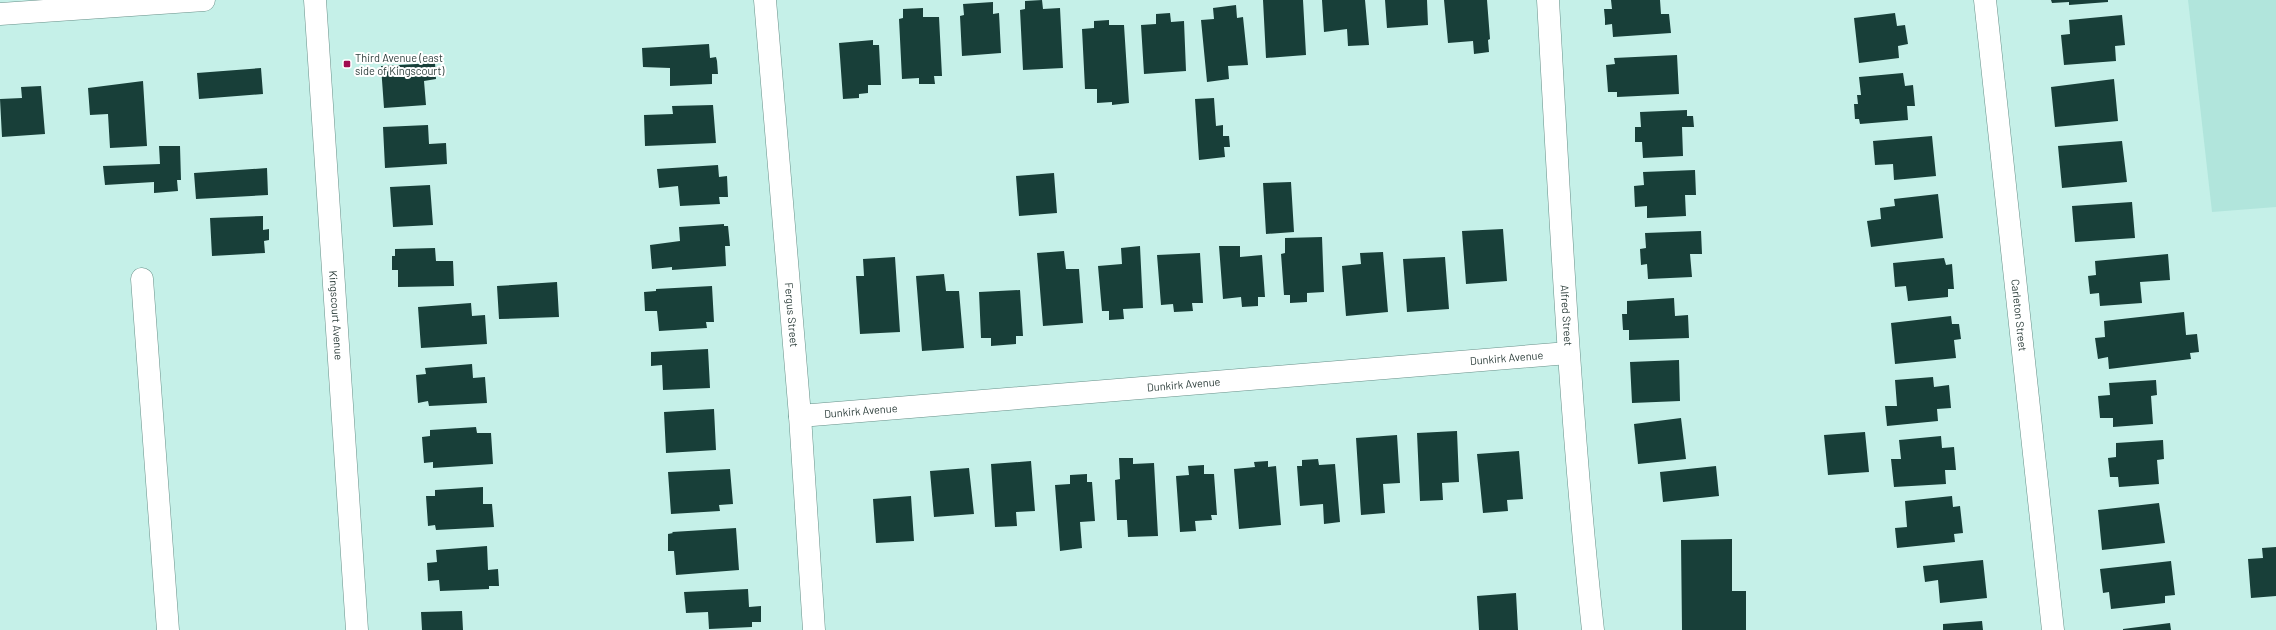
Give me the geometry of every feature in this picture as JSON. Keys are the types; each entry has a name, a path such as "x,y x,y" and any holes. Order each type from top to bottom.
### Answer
{"street":[{"path":"0,14 204,0"},
{"name":"Kingscourt Avenue","path":"314,0 357,630"},
{"name":"Fergus Street","path":"765,0 800,416 814,630"},
{"name":"Alfred Street","path":"1548,0 1568,353 1579,502 1593,630"},
{"name":"Carleton Street","path":"1985,0 2053,630"},
{"path":"142,279 168,630"},
{"name":"Dunkirk Avenue","path":"800,416 1568,353"}],"shaded area":[{"path":"2188,0 2276,0 2276,207 2212,212"}],"building":[{"path":"1042,0 1043,9 1060,8 1063,68 1023,70 1020,10 1025,9 1025,1"},
{"path":"1263,0 1303,0 1306,55 1266,58"},
{"path":"1322,0 1365,0 1369,45 1348,46 1347,29 1324,32"},
{"path":"1385,0 1427,0 1428,25 1387,28"},
{"path":"1444,0 1487,0 1490,39 1488,40 1489,52 1474,54 1473,41 1448,43"},
{"path":"1611,0 1660,0 1661,14 1669,14 1671,33 1613,37 1612,24 1605,25 1604,9 1612,9"},
{"path":"2051,0 2108,0 2108,2 2069,5 2069,2 2052,3"},
{"path":"993,2 993,14 999,13 1001,53 962,56 960,16 964,15 963,4"},
{"path":"1236,5 1237,18 1243,17 1248,65 1228,66 1229,79 1207,82 1201,20 1214,19 1213,8"},
{"path":"923,8 923,17 939,17 942,76 934,76 935,84 919,84 919,78 902,79 899,19 903,18 903,9"},
{"path":"1170,13 1171,22 1184,21 1186,71 1144,74 1141,25 1156,24 1156,14"},
{"path":"1895,13 1897,26 1905,25 1908,44 1898,46 1899,58 1859,63 1854,18"},
{"path":"2122,15 2125,45 2115,46 2116,61 2064,65 2061,35 2070,34 2069,20"},
{"path":"1109,20 1109,25 1124,25 1129,103 1112,105 1112,102 1097,103 1097,89 1085,89 1082,29 1094,28 1094,21"},
{"path":"873,40 873,45 879,45 881,85 868,85 868,93 859,94 859,98 843,99 839,43"},
{"path":"709,44 710,58 716,57 718,74 712,74 712,84 670,86 670,68 643,67 642,48"},
{"path":"1677,55 1679,94 1617,97 1617,92 1608,92 1606,65 1615,64 1614,58"},
{"path":"435,63 436,79 424,81 426,105 384,108 381,66"},
{"path":"261,68 263,94 199,99 197,73"},
{"path":"1903,73 1905,86 1913,85 1915,106 1907,106 1908,120 1860,124 1859,119 1855,119 1854,104 1858,104 1857,95 1861,95 1859,77"},
{"path":"2114,79 2118,121 2055,127 2051,87"},
{"path":"143,81 147,146 110,148 108,114 90,115 88,88"},
{"path":"41,86 45,134 2,137 0,99 22,98 21,87"},
{"path":"1214,98 1216,126 1223,125 1223,136 1229,136 1230,147 1224,147 1225,157 1199,160 1195,99"},
{"path":"713,105 716,143 645,146 644,115 673,114 672,106"},
{"path":"1687,110 1687,116 1693,116 1694,127 1682,127 1683,156 1643,158 1642,142 1635,142 1635,127 1641,127 1640,112"},
{"path":"428,125 429,144 446,143 447,164 385,168 383,127"},
{"path":"1932,136 1936,176 1894,180 1893,164 1875,165 1873,141"},
{"path":"2122,141 2127,182 2062,188 2058,146"},
{"path":"159,146 180,146 181,180 177,180 178,191 154,193 154,182 105,185 103,166 160,164"},
{"path":"718,165 719,177 727,176 728,197 719,197 720,204 680,206 678,186 659,188 657,169"},
{"path":"267,168 268,195 196,199 194,173"},
{"path":"1695,170 1696,195 1685,195 1686,216 1647,218 1647,206 1635,207 1634,186 1644,185 1643,172"},
{"path":"1054,173 1057,213 1019,216 1016,176"},
{"path":"1291,182 1294,232 1266,234 1263,183"},
{"path":"430,185 433,225 393,227 390,187"},
{"path":"1938,194 1943,238 1871,247 1867,221 1881,219 1880,208 1895,206 1894,199"},
{"path":"2132,202 2135,238 2075,242 2072,206"},
{"path":"263,216 263,230 269,229 269,240 264,241 265,253 212,256 210,218"},
{"path":"724,224 724,226 728,226 730,246 725,246 726,266 672,270 672,267 652,269 650,245 680,241 679,227"},
{"path":"1503,229 1507,281 1466,284 1462,231"},
{"path":"1701,231 1702,254 1690,254 1692,277 1648,279 1647,264 1641,265 1640,249 1646,248 1645,233"},
{"path":"1322,237 1324,292 1307,293 1307,302 1290,303 1290,295 1284,295 1281,254 1285,253 1285,238"},
{"path":"1140,246 1143,308 1123,309 1124,319 1109,320 1109,311 1102,311 1098,266 1122,264 1121,248"},
{"path":"1219,246 1240,246 1240,257 1262,255 1265,297 1258,297 1258,306 1242,307 1241,297 1223,299"},
{"path":"435,248 436,261 453,261 454,286 398,287 398,270 392,270 392,256 395,256 395,249"},
{"path":"1064,251 1066,269 1079,269 1083,323 1043,326 1037,253"},
{"path":"1383,252 1388,312 1346,316 1342,266 1361,264 1360,253"},
{"path":"1200,253 1203,303 1192,303 1193,311 1174,312 1173,304 1161,305 1157,255"},
{"path":"2168,254 2170,280 2140,282 2142,303 2100,306 2099,293 2090,294 2088,276 2096,275 2095,261"},
{"path":"895,257 900,332 860,334 856,276 864,276 863,259"},
{"path":"1445,257 1449,309 1407,312 1403,259"},
{"path":"1944,258 1946,265 1952,264 1954,289 1948,289 1948,297 1908,301 1906,286 1895,287 1893,263"},
{"path":"944,274 946,291 959,291 964,348 922,351 916,276"},
{"path":"557,282 559,317 499,319 497,286"},
{"path":"712,286 714,322 706,322 707,328 659,331 657,311 645,311 644,292 656,291 656,289"},
{"path":"1020,290 1023,336 1016,336 1016,344 991,346 991,338 981,338 979,292"},
{"path":"1674,298 1675,316 1688,315 1689,338 1629,340 1629,330 1623,330 1622,314 1627,314 1627,301"},
{"path":"471,303 472,316 485,315 487,344 421,348 418,307"},
{"path":"2184,312 2186,335 2197,334 2199,352 2190,353 2191,359 2109,369 2108,357 2098,359 2095,338 2105,337 2104,321"},
{"path":"1951,316 1952,324 1959,324 1961,339 1954,340 1956,358 1895,364 1891,323"},
{"path":"708,349 710,388 663,390 662,365 651,366 651,352"},
{"path":"1679,360 1680,401 1632,403 1630,362"},
{"path":"472,364 473,378 485,377 487,403 429,406 428,401 418,403 416,375 426,374 425,368"},
{"path":"1933,377 1934,387 1949,385 1951,408 1937,409 1938,421 1887,426 1885,406 1897,406 1895,380"},
{"path":"2156,380 2157,395 2151,396 2153,424 2113,427 2113,418 2100,418 2098,396 2110,395 2109,383"},
{"path":"714,409 716,450 666,453 664,412"},
{"path":"1681,418 1686,459 1638,464 1634,424"},
{"path":"476,427 477,433 491,433 493,464 433,468 433,462 424,463 422,437 430,436 430,430"},
{"path":"1457,431 1459,482 1442,483 1443,500 1420,501 1417,433"},
{"path":"1865,432 1869,472 1828,475 1824,435"},
{"path":"1397,435 1400,483 1383,484 1385,513 1361,515 1356,438"},
{"path":"1941,436 1942,448 1954,447 1956,470 1945,470 1946,484 1894,487 1891,459 1901,459 1899,440"},
{"path":"2163,440 2164,459 2157,460 2159,484 2119,487 2118,477 2110,477 2108,458 2116,457 2116,443"},
{"path":"1519,451 1523,499 1507,500 1508,511 1483,513 1477,454"},
{"path":"1119,458 1133,458 1133,464 1154,463 1158,536 1128,537 1127,520 1117,520 1115,480 1120,479"},
{"path":"1318,459 1319,465 1335,464 1340,522 1324,524 1323,504 1300,506 1297,466 1302,466 1302,460"},
{"path":"1031,461 1035,511 1016,512 1017,526 995,527 991,464"},
{"path":"1268,461 1268,467 1276,466 1281,525 1239,529 1234,469 1255,467 1254,462"},
{"path":"1204,465 1204,474 1214,474 1217,515 1211,515 1212,520 1195,521 1196,531 1180,532 1176,476 1189,475 1188,466"},
{"path":"1716,466 1719,496 1663,502 1660,472"},
{"path":"969,468 974,514 934,517 930,471"},
{"path":"730,469 733,504 719,505 720,511 671,514 668,472"},
{"path":"1087,474 1087,482 1092,482 1095,521 1080,522 1082,548 1060,551 1055,485 1070,484 1070,475"},
{"path":"483,487 483,504 492,504 494,527 436,530 435,525 428,526 426,496 435,496 435,490"},
{"path":"911,496 914,541 876,543 873,499"},
{"path":"1952,496 1953,507 1960,506 1963,533 1954,534 1955,542 1897,548 1895,528 1907,527 1905,501"},
{"path":"2159,503 2165,543 2102,550 2098,510"},
{"path":"736,528 739,570 676,575 674,551 668,551 668,534 673,533 672,532"},
{"path":"1732,539 1732,591 1746,591 1746,630 1682,630 1681,540"},
{"path":"487,546 488,570 498,569 499,586 489,586 489,589 440,591 439,580 428,581 427,563 437,562 436,550"},
{"path":"2276,547 2276,596 2251,598 2248,559 2263,558 2262,548"},
{"path":"1983,560 1987,598 1940,603 1938,580 1925,582 1923,566"},
{"path":"2171,561 2175,595 2165,596 2165,603 2111,609 2109,592 2103,593 2100,569"},
{"path":"748,589 749,607 761,606 761,622 752,622 752,627 709,629 708,612 686,613 684,592"},
{"path":"1516,593 1518,630 1479,630 1477,596"},
{"path":"462,611 463,630 422,630 421,612"},
{"path":"1982,621 1983,630 1943,630 1943,624"},
{"path":"2170,623 2171,630 2123,630 2123,629"}],"place":[{"name":"Third Avenue (east side of Kingscourt)","path":"347,64"}]}
